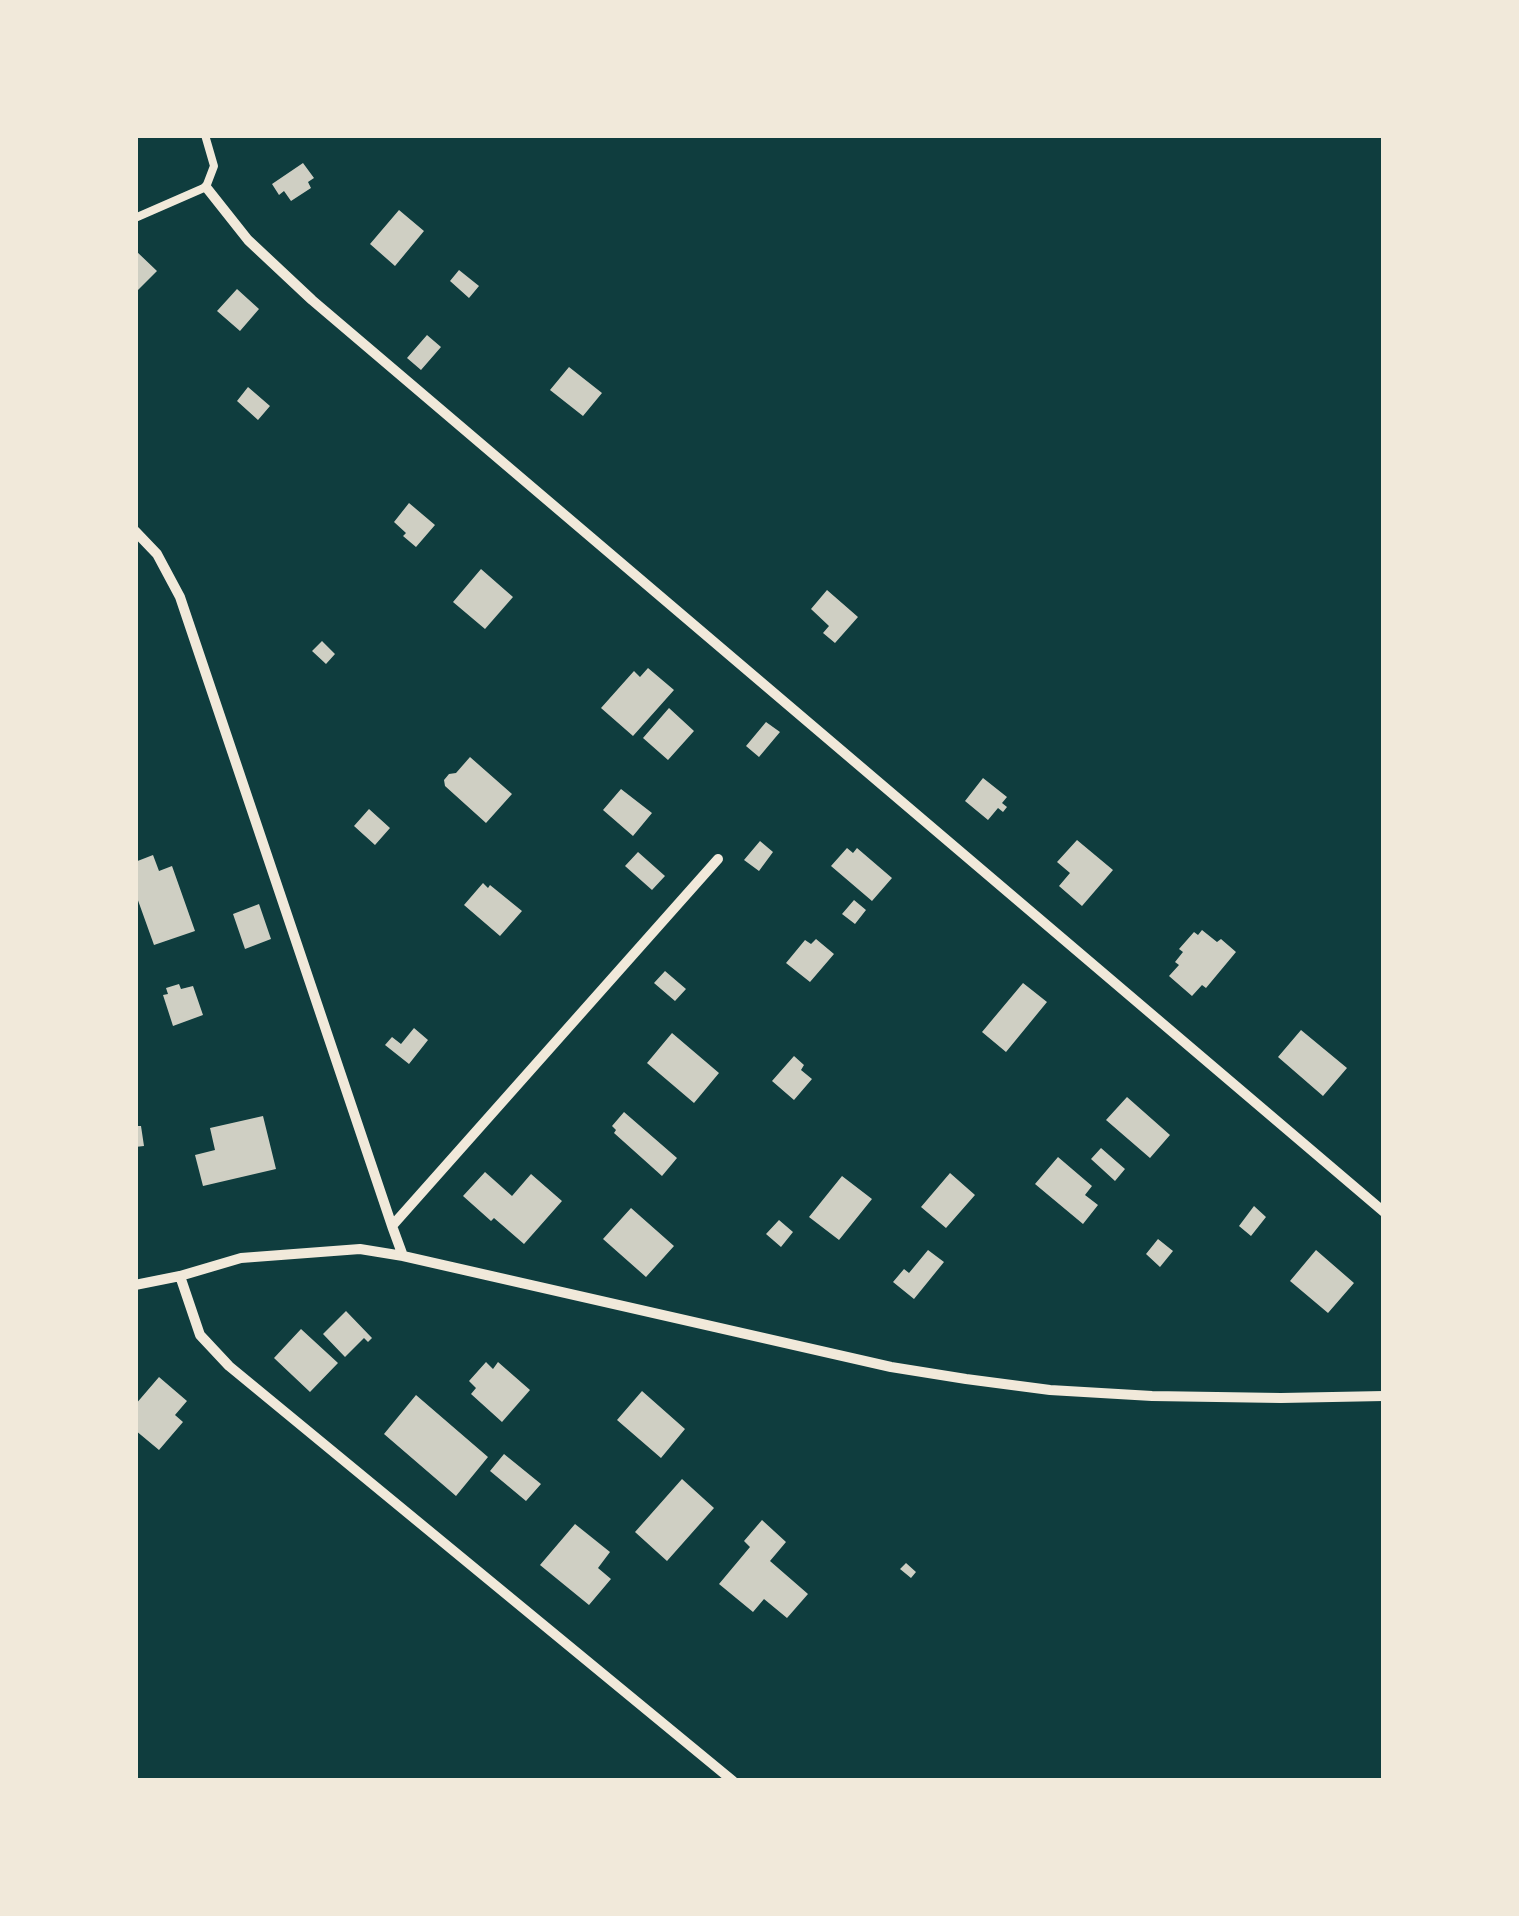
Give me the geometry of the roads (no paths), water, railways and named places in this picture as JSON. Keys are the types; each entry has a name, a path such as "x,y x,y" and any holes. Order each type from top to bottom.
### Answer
{"street":[{"path":"206,186 248,240 312,300 1384,1212"},
{"path":"135,531 157,554 180,597 403,1256"},
{"path":"392,1226 718,859"},
{"path":"135,1285 241,1258 360,1249 891,1367 966,1380 1152,1396 1384,1396"},
{"path":"180,1276 200,1335 230,1366 732,1781"}],"lane":[{"path":"135,218 206,186 214,166 205,135"}]}
